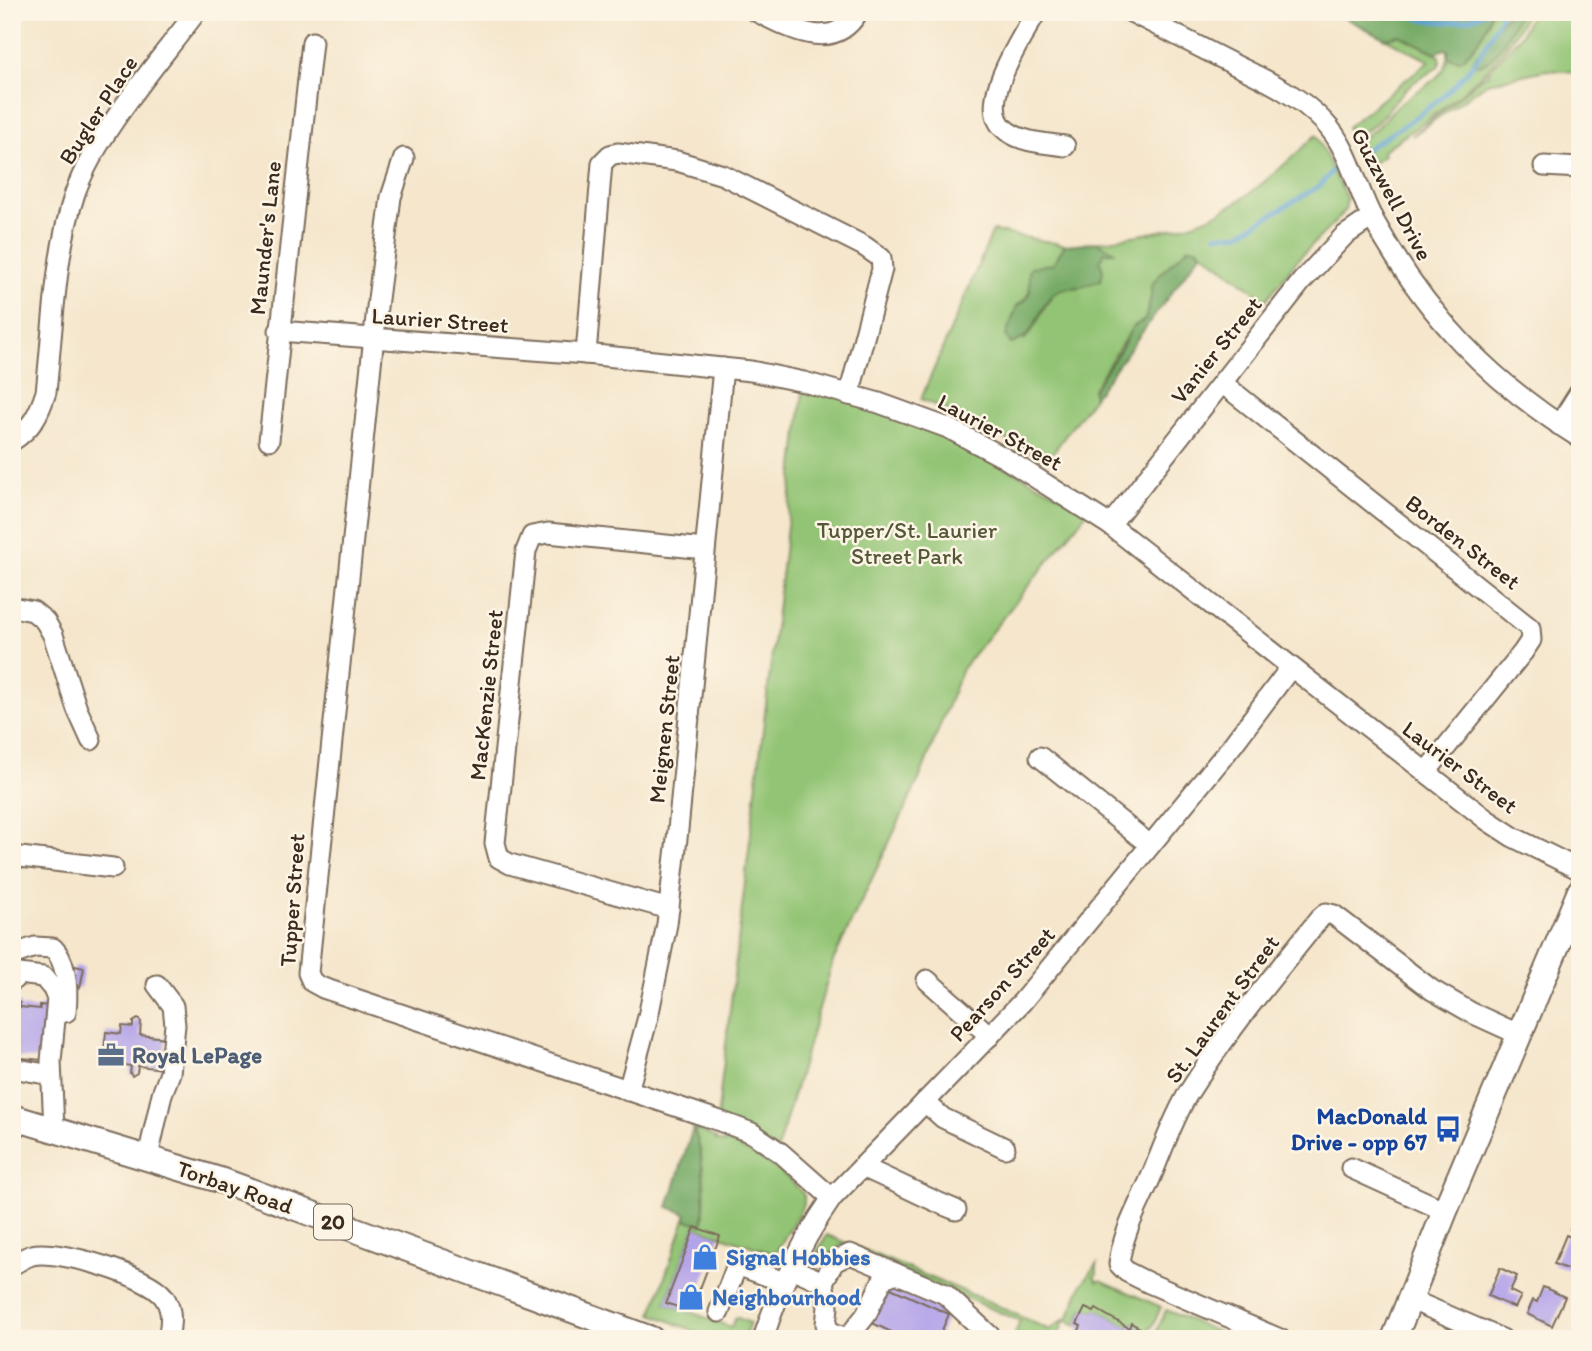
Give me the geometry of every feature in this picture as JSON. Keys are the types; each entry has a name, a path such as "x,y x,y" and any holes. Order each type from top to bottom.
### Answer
{"main road":[{"path":"1394,1339 1518,1034 1580,891"},
{"name":"Torbay Road","path":"12,1117 226,1182 651,1339"}],"street":[{"name":"Bugler Place","path":"12,441 22,435 38,417 46,392 64,233 76,191 90,160 110,129 197,12"},
{"path":"757,12 797,29 828,36 846,27 858,12"},
{"path":"1036,12 995,93 995,114 1004,130 1024,140 1065,146"},
{"name":"Guzzwell Drive","path":"1131,12 1256,75 1307,105 1336,136 1356,175 1372,217 1407,277 1430,308 1458,340 1509,388 1580,438"},
{"name":"Maunder's Lane","path":"268,440 312,42"},
{"path":"586,354 602,163 610,155 618,153 677,161 723,175 864,246 881,258 882,269 849,395"},
{"path":"373,340 391,197 404,158"},
{"path":"1544,166 1580,168"},
{"name":"Vanier Street","path":"1110,525 1322,258 1344,236 1372,217"},
{"name":"Laurier Street","path":"279,331 586,354 723,368 778,376 915,415 972,439 1110,525 1504,831 1580,870"},
{"name":"Tupper Street","path":"373,340 308,973 312,982 323,988 752,1133 782,1153 832,1198"},
{"name":"Meignen Street","path":"628,1091 648,1017 669,909 723,368"},
{"name":"Borden Street","path":"1222,383 1530,628 1531,640 1523,652 1426,772"},
{"path":"1559,425 1580,392"},
{"name":"MacKenzie Street","path":"669,909 510,864 499,858 495,843 496,829 526,551 531,536 548,533 705,549"},
{"path":"12,607 33,611 45,621 53,635 77,709 91,740"},
{"name":"Pearson Street","path":"763,1339 787,1275 810,1228 832,1198 990,1036 1057,961 1231,747 1291,667"},
{"path":"1040,757 1150,845"},
{"path":"12,856 113,868"},
{"name":"St. Laurent Street","path":"1280,1339 1138,1278 1119,1264 1120,1250 1130,1225 1187,1095 1212,1057 1288,958 1320,918 1326,913 1334,915 1432,990 1472,1013 1518,1034"},
{"path":"51,1075 60,1067 67,997 60,956 53,948 35,947 15,970 43,977 57,999 51,1061 51,1075 54,1129"},
{"path":"927,980 990,1036"},
{"path":"148,1157 162,1094 170,1073 175,1025 173,1006 157,985"},
{"path":"12,1068 51,1075"},
{"path":"925,1102 943,1118 1005,1148"},
{"path":"862,1167 908,1186 913,1193 956,1210"},
{"path":"1351,1168 1445,1211"},
{"path":"12,1265 32,1255 50,1254 69,1257 137,1278 164,1297 170,1311 168,1339"},
{"path":"895,1273 883,1279 866,1315 839,1337 826,1324 828,1307 823,1282 834,1262 849,1254 895,1273 945,1294 993,1339"},
{"path":"719,1312 737,1265 823,1282"},
{"path":"1409,1299 1502,1339"}],"green space":[{"path":"1333,12 1490,13 1479,39 1460,60 1448,58 1448,50 1436,53 1399,35 1386,39"},
{"path":"1490,12 1510,12 1472,62 1507,37 1520,12 1527,12 1515,34 1483,73 1424,123 1382,151 1384,155 1368,167 1354,140 1374,130 1404,100 1434,80 1448,58 1460,60 1465,56 1483,32"},
{"path":"1510,12 1520,12 1500,47 1487,61 1472,63 1500,23"},
{"path":"1532,12 1569,12 1580,23 1580,72 1546,70 1487,83 1412,136 1485,75 1489,75 1488,72 1521,35"},
{"path":"1399,35 1436,53 1440,63 1406,89 1376,123 1362,133 1352,136 1347,127 1429,61 1386,39"},
{"path":"1316,135 1347,199 1341,216 1299,258 1266,300 1197,248 1189,248 1163,271 1151,286 1145,320 1123,342 1093,389 1094,397 1046,462 1029,451 1030,449 1024,449 968,419 921,399 993,231 1065,245 1053,264 1029,272 1029,291 1017,306 1010,324 1024,340 1052,295 1064,288 1081,287 1103,271 1100,261 1104,253 1113,251 1097,242 1183,226 1221,211 1255,190"},
{"path":"1097,242 1114,252 1104,253 1100,261 1103,271 1101,280 1062,289 1053,294 1027,335 1011,344 1006,336 1017,306 1025,301 1030,291 1031,267 1053,264 1065,245"},
{"path":"1189,247 1197,248 1201,253 1094,397 1093,390 1121,349 1132,327 1145,320 1151,286"},
{"name":"Tupper/St. Laurier Street Park","path":"804,382 879,403 1089,510 962,669 920,777 833,961 777,1150 717,1120"},
{"path":"693,1128 758,1157 778,1170 804,1195 804,1204 775,1254 695,1227 666,1303 731,1327 736,1317 750,1323 743,1339 715,1339 652,1314 685,1219 702,1225 704,1176 700,1149"},
{"path":"693,1128 703,1176 702,1225 685,1219 687,1214 668,1207"},
{"path":"827,1235 990,1302 1049,1330 1065,1319 1057,1339 1013,1339 1020,1321 841,1245 834,1253 825,1255 817,1252"},
{"path":"1097,1264 1097,1274 1094,1276 1097,1282 1101,1280 1161,1307 1152,1328 1148,1331 1131,1323 1129,1328 1096,1309 1094,1312 1084,1308 1077,1324 1081,1327 1067,1321 1082,1284"},
{"path":"1166,1310 1234,1339 1175,1339 1157,1331"}],"building":[{"path":"75,966 84,968 80,988 71,986"},
{"path":"12,1002 20,1003 20,1007 40,1009 40,1005 48,1006 42,1060 12,1057"},
{"path":"138,1019 141,1022 140,1035 166,1038 164,1069 138,1066 137,1073 132,1076 131,1066 103,1062 106,1032 121,1034 122,1026 133,1027 133,1022"},
{"path":"1580,1207 1580,1233 1570,1229"},
{"path":"695,1227 720,1236 691,1312 666,1303"},
{"path":"1566,1235 1580,1241 1580,1253 1572,1271 1554,1264"},
{"path":"1500,1268 1517,1276 1510,1291 1521,1296 1515,1308 1488,1296"},
{"path":"884,1285 949,1314 938,1339 906,1339 868,1321"},
{"path":"1543,1287 1565,1297 1552,1326 1527,1314 1533,1300 1537,1302"},
{"path":"1085,1308 1094,1312 1096,1309 1129,1328 1131,1323 1157,1338 1158,1335 1165,1338 1167,1335 1175,1339 1075,1339 1081,1326 1077,1324"}],"waterway":[{"path":"1397,12 1442,22 1463,20 1486,12"},
{"path":"1366,149 1411,120 1452,87 1480,55 1503,12"},
{"path":"1216,235 1239,234 1320,186 1332,171"}],"place":[{"name":"Royal LePage","path":"111,1055"},
{"name":"MacDonald Drive - opp 67","path":"1448,1129"},
{"name":"Signal Hobbies","path":"705,1257"},
{"name":"Neighbourhood","path":"691,1297"}]}
